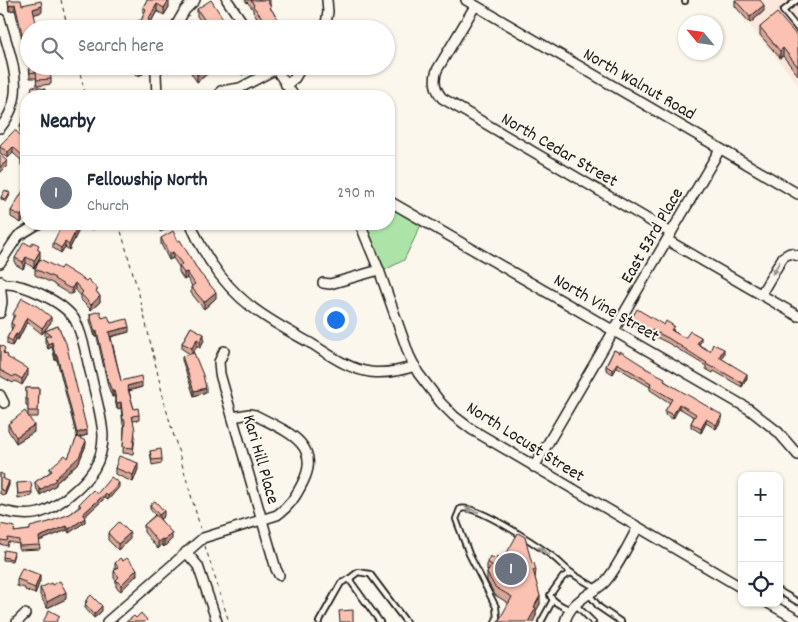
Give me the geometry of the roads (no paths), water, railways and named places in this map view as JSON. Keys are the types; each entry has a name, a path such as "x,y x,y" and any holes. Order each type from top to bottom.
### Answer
{"street":[{"path":"179,20 185,10 195,0"},
{"path":"227,0 241,20"},
{"path":"327,0 327,20"},
{"name":"North Walnut Road","path":"466,0 798,194"},
{"name":"North Cedar Street","path":"475,6 437,70 435,77 436,88 442,98 798,316"},
{"path":"0,19 14,72 16,88 14,106 7,120 0,128"},
{"path":"156,75 157,90"},
{"path":"227,90 240,88 263,75"},
{"path":"280,75 290,90"},
{"path":"286,85 297,75"},
{"name":"East 53rd Place","path":"534,467 720,149"},
{"name":"North Vine Street","path":"395,204 749,409 778,432 798,455"},
{"path":"0,263 18,236 28,230"},
{"path":"194,230 207,256 219,273 242,298 262,315 355,368 381,373 399,371 415,366"},
{"name":"North Locust Street","path":"362,230 415,366 427,385 459,421 471,430 738,586"},
{"path":"761,294 783,257 790,253 798,256"},
{"path":"323,283 330,284 379,270"},
{"path":"0,313 2,302 1,282 31,289 63,308 74,320 81,337 103,430 100,456 91,474 58,504 31,514 18,514 0,510"},
{"name":"Kari Hill Place","path":"224,351 219,367 276,569 280,575"},
{"path":"107,622 203,538 277,515 288,508 295,498 308,472 309,460 306,449 292,435 255,415 233,417"},
{"path":"565,622 572,607 609,577 638,527"},
{"path":"186,552 198,566 217,622"},
{"path":"775,607 798,620"},
{"path":"17,622 25,614"}],"lane":[{"path":"797,0 783,11 798,29"},
{"path":"495,622 497,618 496,607 470,554 456,518 460,509 465,507 473,509 516,532 553,557 571,573 597,588"},
{"path":"319,622 341,583 358,572 370,574 406,622"},
{"path":"571,573 556,585 550,595 553,600 572,607 593,622"},
{"path":"349,579 380,622"},
{"path":"783,593 798,602"},
{"path":"589,594 599,607 622,622"},
{"path":"541,622 553,600"}],"place":[{"name":"Fellowship North","path":"511,569"}]}
